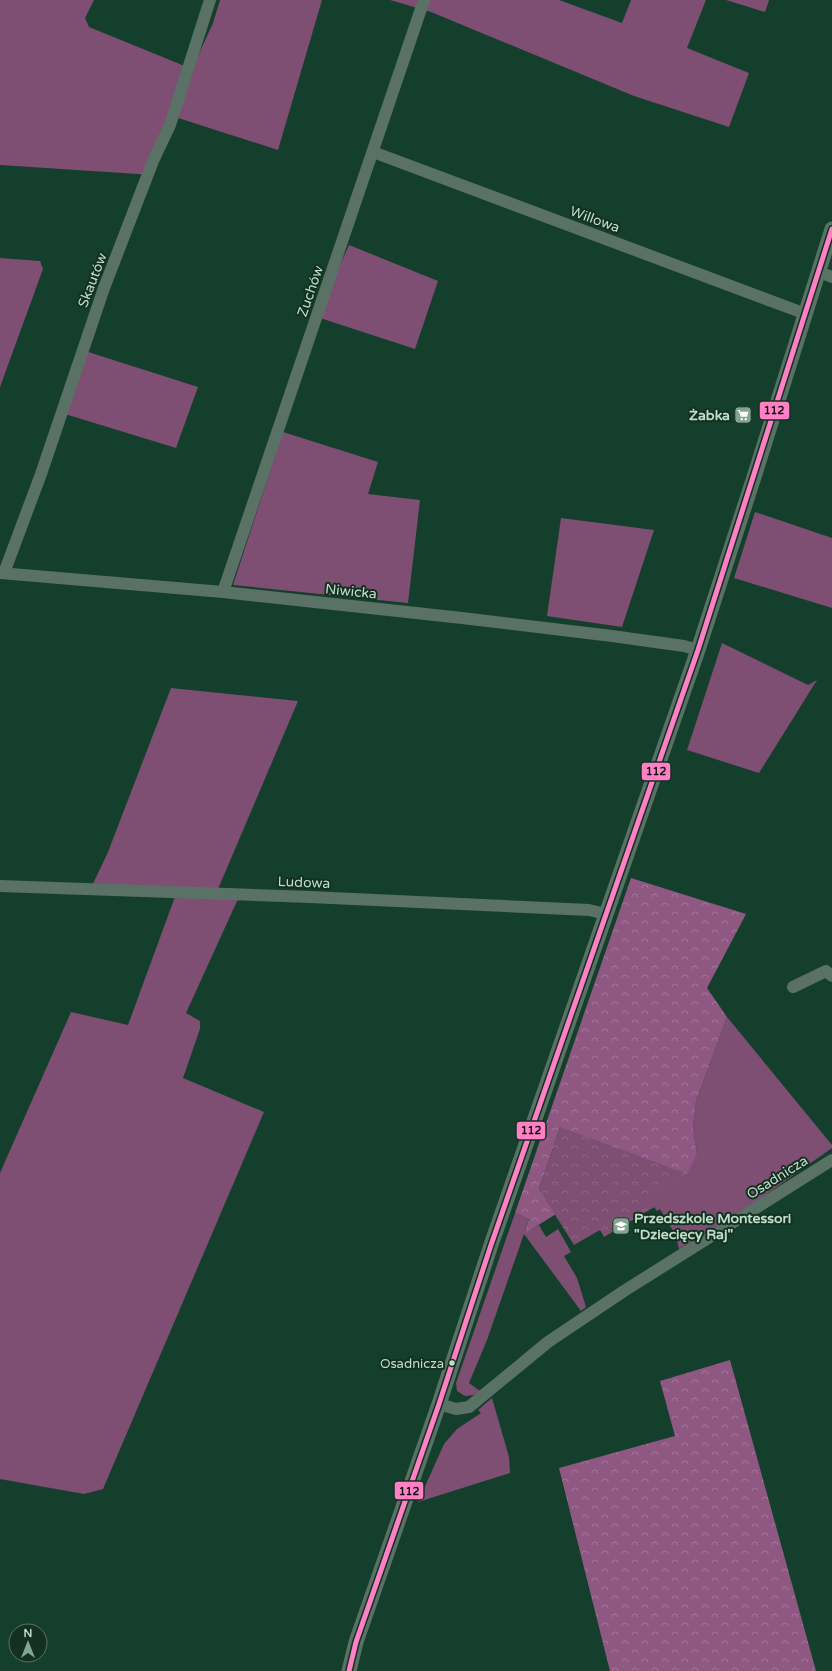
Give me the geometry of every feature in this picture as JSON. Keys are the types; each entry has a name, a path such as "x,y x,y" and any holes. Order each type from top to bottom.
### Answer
{"street":[{"name":"Skautów","path":"2,573 41,474 104,288 152,162 170,125 210,0"},
{"name":"Zuchów","path":"223,592 424,0"},
{"name":"Willowa","path":"373,152 806,314"},
{"path":"349,1671 359,1635 439,1404 491,1245 698,650 806,314 825,274 832,229"},
{"name":"Niwicka","path":"2,573 223,592 612,636 684,646 698,650"},
{"name":"Ludowa","path":"0,886 310,897 589,910 606,914"},
{"path":"793,987 826,971 832,976"},
{"name":"Osadnicza","path":"439,1404 456,1409 469,1407 548,1342 624,1291 832,1160"}],"green space":[{"path":"0,0 94,0 85,18 89,27 192,69 213,23 220,0 322,0 278,150 175,117 153,175 0,165"},
{"path":"390,0 559,0 622,23 631,0 706,0 687,48 749,73 729,127 634,96 431,12"},
{"path":"726,0 769,0 765,12"},
{"path":"349,245 438,281 415,349 317,317"},
{"path":"0,258 40,261 43,269 0,387"},
{"path":"82,350 198,387 176,448 65,414"},
{"path":"283,432 378,462 368,494 420,500 408,603 233,585"},
{"path":"755,512 832,538 832,608 734,578"},
{"path":"561,518 654,530 622,627 547,616"},
{"path":"722,643 808,685 817,680 759,773 687,750"},
{"path":"171,688 298,701 218,889 238,899 186,1013 200,1021 200,1029 183,1078 264,1112 103,1489 84,1494 0,1479 0,1173 71,1012 128,1025 176,894 90,890 108,852"},
{"path":"631,878 746,914 707,988 727,1017 696,1101 693,1128 697,1154 687,1174 560,1127 539,1189 556,1214 524,1234 529,1219 515,1213"},
{"path":"727,1017 832,1145 832,1148 758,1200 679,1249 676,1236 660,1209 657,1211 654,1207 615,1230 556,1214 550,1204 560,1127 697,1154 693,1128 696,1101"},
{"path":"560,1127 687,1174 649,1198 654,1207 604,1237 600,1230 574,1245 539,1189"},
{"path":"515,1213 529,1219 524,1233 539,1225 546,1237 558,1229 571,1252 564,1256 577,1278 586,1307 581,1311 524,1234 487,1340 469,1383 480,1391 474,1395 465,1396 457,1391 456,1383"},
{"path":"730,1360 816,1671 610,1671 559,1468 675,1436 660,1381"},
{"path":"492,1398 509,1457 510,1473 418,1502 444,1444 457,1429 481,1413 478,1410"}],"transit line":[{"name":"112","path":"349,1671 356,1642 439,1404 491,1245 698,650 832,229"}],"place":[{"name":"Żabka","path":"743,415"},
{"name":"Przedszkole Montessori \"Dziecięcy Raj\"","path":"621,1226"},
{"name":"Osadnicza","path":"452,1363"}]}
